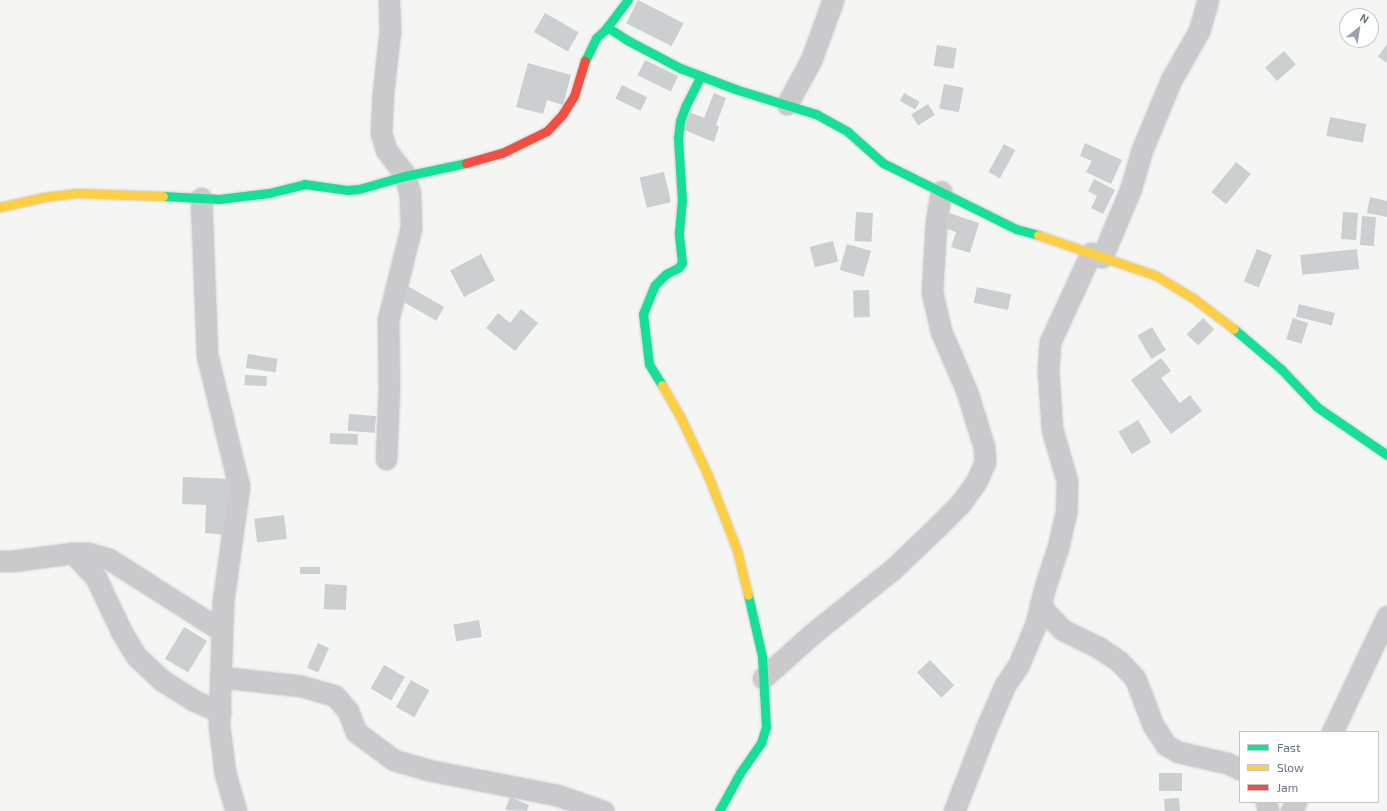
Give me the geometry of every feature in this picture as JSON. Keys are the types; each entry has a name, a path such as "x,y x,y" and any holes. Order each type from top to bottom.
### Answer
{"street":[{"path":"386,459 389,388 388,320 411,228 410,194 405,176 386,150 381,133 383,92 390,31 389,0"},
{"path":"0,207 44,197 76,193 152,195 219,200 269,193 304,184 317,184 347,190 359,189 376,186 405,176 450,168 502,153 547,131 562,115 574,96 587,55 596,38 607,27 628,0"},
{"path":"787,104 811,60 833,0"},
{"path":"954,811 988,724 1005,685 1018,666 1034,626 1057,551 1066,512 1067,481 1052,429 1048,370 1050,342 1131,188 1142,150 1171,80 1199,31 1208,0"},
{"path":"607,27 627,40 680,68 735,89 816,114 841,128 883,163 1016,229 1061,242 1154,275 1193,298 1245,337 1281,369 1317,407 1387,455"},
{"path":"701,76 680,121 678,138 682,201 679,242 682,252 682,263 678,268 666,274 655,285 649,296 643,314 649,364 680,416 707,473 737,550 760,649 766,728 762,738 719,811"},
{"path":"763,678 812,634 894,568 935,529 960,504 976,482 985,462 984,447 978,425 967,392 941,331 932,292 936,223 941,191"},
{"path":"201,198 207,355 238,486 223,602 219,725 225,773 236,811"},
{"path":"0,561 12,561 74,552 88,553 109,559 222,631"},
{"path":"74,552 96,578 121,632 136,656 163,681 193,700 220,712"},
{"path":"1040,604 1063,630 1098,647 1119,661 1135,678 1153,725 1166,745 1178,752 1227,763 1239,769"},
{"path":"1332,731 1387,616"},
{"path":"221,677 301,686 335,696 348,711 356,732 394,760 428,770 557,795 603,811"}],"building":[{"path":"638,0 683,23 672,46 626,23"},
{"path":"545,13 579,32 568,52 534,32"},
{"path":"1387,44 1387,63 1378,57"},
{"path":"937,45 957,48 953,69 934,66"},
{"path":"1284,51 1296,65 1277,81 1265,67"},
{"path":"645,60 678,76 671,91 638,75"},
{"path":"528,63 571,75 563,105 547,100 543,114 516,107"},
{"path":"944,84 964,88 959,112 939,109"},
{"path":"622,85 647,97 641,111 615,98"},
{"path":"714,93 726,98 716,125 719,127 714,142 682,129 689,112 704,118"},
{"path":"904,93 920,102 915,110 900,101"},
{"path":"928,104 935,115 918,126 911,115"},
{"path":"1330,117 1366,124 1363,143 1326,136"},
{"path":"1085,143 1122,160 1111,184 1086,172 1092,161 1080,156"},
{"path":"1004,144 1015,150 1000,178 988,172"},
{"path":"1236,162 1251,174 1226,204 1211,192"},
{"path":"664,172 671,202 647,208 640,178"},
{"path":"1094,179 1115,190 1103,214 1091,208 1097,196 1088,191"},
{"path":"1370,197 1387,201 1387,217 1367,213"},
{"path":"856,212 873,213 871,242 854,241"},
{"path":"946,212 979,223 970,253 951,247 956,232 941,227"},
{"path":"1343,212 1358,213 1356,240 1341,239"},
{"path":"1362,216 1376,217 1374,246 1360,245"},
{"path":"833,241 838,261 815,267 810,247"},
{"path":"847,244 871,251 864,277 840,270"},
{"path":"1257,249 1272,255 1259,287 1244,281"},
{"path":"1357,249 1359,269 1302,275 1300,255"},
{"path":"481,254 495,280 464,297 450,270"},
{"path":"406,285 444,307 436,321 398,299"},
{"path":"977,287 1011,294 1008,310 974,303"},
{"path":"869,290 870,317 854,318 853,291"},
{"path":"1299,304 1335,313 1332,326 1296,317"},
{"path":"521,309 538,323 515,351 486,328 498,313 510,323"},
{"path":"1203,318 1214,329 1198,346 1187,334"},
{"path":"1293,318 1308,323 1301,344 1286,339"},
{"path":"1152,327 1166,350 1151,359 1137,336"},
{"path":"248,354 278,359 275,373 246,368"},
{"path":"1161,358 1171,371 1161,378 1180,403 1190,395 1202,411 1171,434 1131,380"},
{"path":"245,375 267,376 266,386 244,385"},
{"path":"349,414 376,416 375,433 348,431"},
{"path":"1138,420 1151,442 1132,454 1118,432"},
{"path":"330,433 358,434 358,445 330,444"},
{"path":"183,477 231,479 229,535 205,533 206,505 182,504"},
{"path":"284,515 287,539 257,542 254,519"},
{"path":"300,567 320,567 320,574 300,574"},
{"path":"325,584 347,585 346,610 324,609"},
{"path":"479,620 482,637 456,641 453,625"},
{"path":"184,627 207,641 188,673 165,659"},
{"path":"318,643 329,648 318,673 307,668"},
{"path":"930,660 954,685 941,698 917,673"},
{"path":"384,665 405,677 391,700 370,688"},
{"path":"411,680 429,690 414,717 396,707"},
{"path":"1159,773 1182,773 1182,791 1159,791"},
{"path":"510,797 529,805 527,811 505,810"},
{"path":"1179,798 1180,811 1165,811 1164,799"}],"traffic: fast":[{"path":"585,61 596,38 605,30 628,0"},
{"path":"607,27 627,40 680,68 735,89 816,114 848,132 883,163 1016,229 1038,235"},
{"path":"662,385 649,364 643,314 655,285 666,274 678,268 682,263 679,233 682,201 678,138 680,121 685,107 701,76"},
{"path":"163,196 219,199 269,193 304,184 347,190 359,189 405,176 466,163"},
{"path":"1234,329 1281,369 1317,407 1387,455"},
{"path":"719,811 740,773 761,743 766,727 762,656 748,595"}],"traffic: slow":[{"path":"0,207 44,197 76,193 163,196"},
{"path":"1038,235 1155,275 1193,298 1234,329"},
{"path":"662,385 680,416 707,473 737,550 748,595"}],"traffic: jam":[{"path":"466,163 502,153 547,131 562,115 574,96 585,61"}]}
